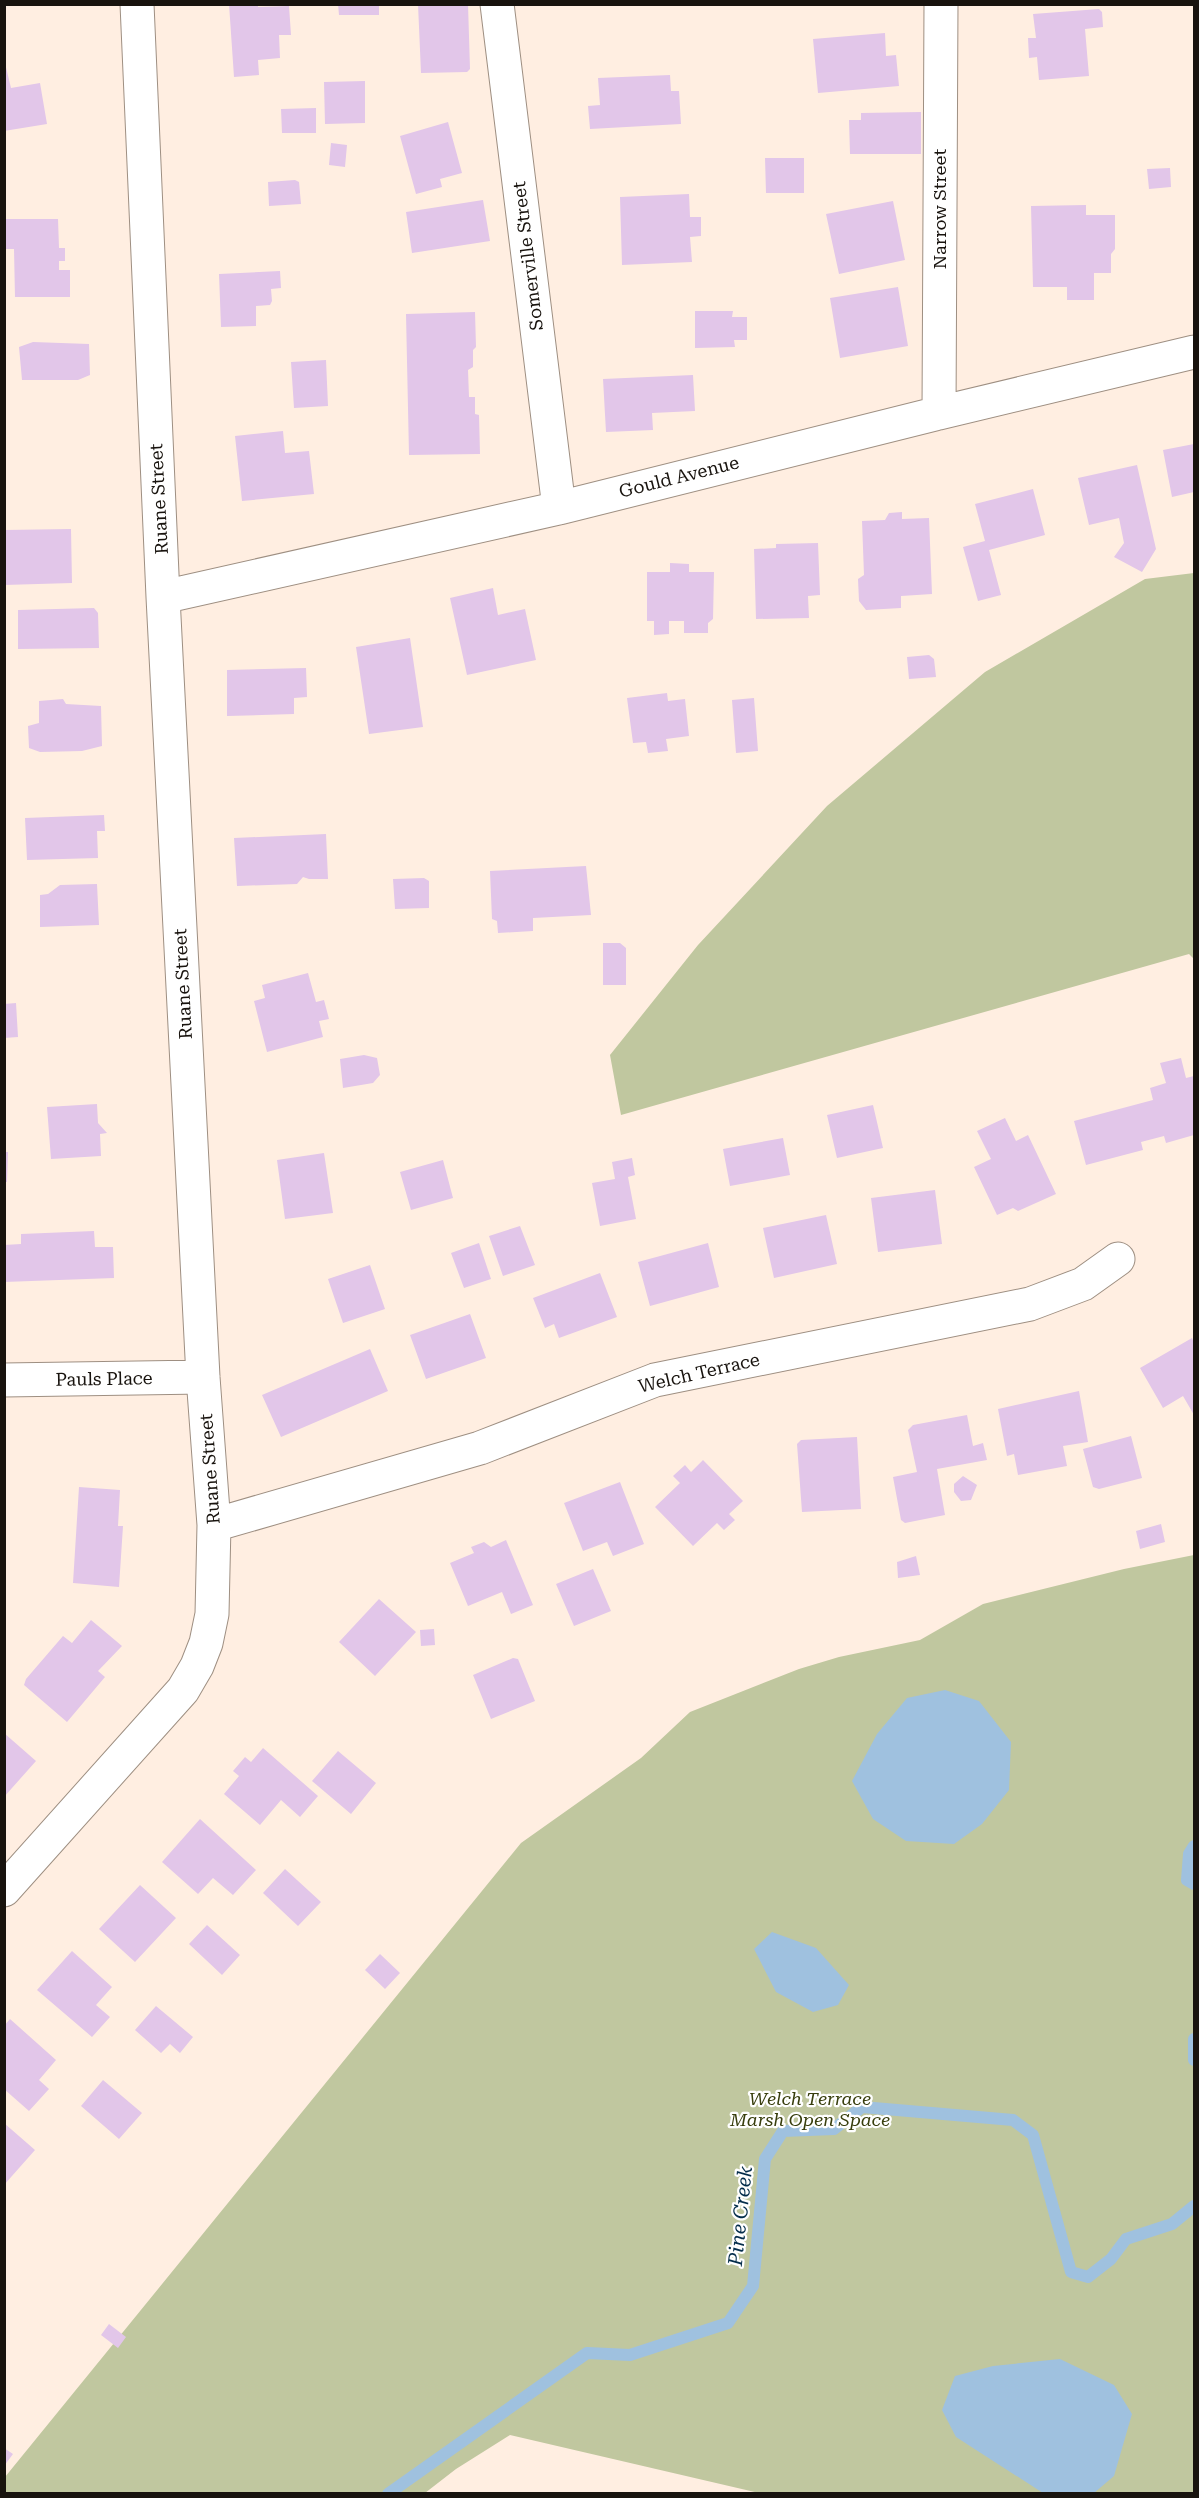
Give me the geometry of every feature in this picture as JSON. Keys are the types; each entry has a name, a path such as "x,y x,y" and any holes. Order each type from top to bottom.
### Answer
{"street":[{"name":"Ruane Street","path":"4,1890 183,1690 207,1643 212,1614 214,1525 203,1377 163,597 137,4"},
{"name":"Somerville Street","path":"497,4 558,508"},
{"name":"Narrow Street","path":"939,412 941,4"},
{"name":"Gould Avenue","path":"163,597 558,508 939,412 1194,352"},
{"name":"Welch Terrace","path":"214,1525 480,1448 655,1380 1030,1304 1083,1284 1118,1259"},
{"name":"Pauls Place","path":"4,1380 203,1377"}],"green space":[{"path":"1194,573 1194,959 1189,954 621,1115 610,1055 698,945 827,806 985,672 1145,579"},
{"name":"Welch Terrace Marsh Open Space","path":"1194,1555 1194,2493 759,2493 510,2435 456,2469 425,2493 5,2494 5,2477 521,1843 641,1758 690,1712 799,1669 839,1657 920,1640 983,1604 1124,1569"}],"water":[{"path":"945,1690 979,1701 1011,1742 1009,1790 982,1824 954,1844 906,1841 873,1819 852,1781 877,1734 907,1698"},
{"path":"772,1932 816,1948 849,1985 838,2005 813,2012 776,1992 754,1949"},
{"path":"1060,2359 1114,2385 1132,2414 1114,2476 1094,2493 1043,2493 956,2437 942,2410 955,2376 993,2366"}],"building":[{"path":"229,4 258,4 258,7 289,6 291,35 279,35 280,58 258,60 259,75 234,77"},
{"path":"338,4 379,4 379,15 339,15"},
{"path":"418,4 468,4 470,69 467,72 421,73"},
{"path":"1099,9 1102,12 1103,27 1085,29 1089,76 1039,80 1037,57 1029,58 1028,38 1036,38 1033,14"},
{"path":"885,33 886,56 896,55 899,86 818,93 813,39"},
{"path":"4,59 11,88 40,83 47,124 4,131"},
{"path":"670,75 671,91 679,91 681,124 590,129 588,106 600,105 598,78"},
{"path":"365,81 365,123 325,124 324,82"},
{"path":"316,108 316,133 282,133 281,109"},
{"path":"921,112 921,154 850,154 849,120 861,120 861,113"},
{"path":"448,122 462,173 440,179 442,187 416,194 400,136"},
{"path":"331,143 347,145 345,167 329,165"},
{"path":"765,158 804,158 804,193 766,193"},
{"path":"1170,168 1171,187 1149,189 1147,169"},
{"path":"295,180 299,182 301,204 269,206 268,182"},
{"path":"689,194 690,217 701,217 701,236 690,237 692,262 622,265 620,197"},
{"path":"483,200 490,241 412,253 406,212"},
{"path":"893,201 905,260 839,274 826,214"},
{"path":"1086,205 1086,215 1115,215 1115,249 1111,254 1111,273 1094,273 1094,300 1067,300 1067,287 1033,287 1031,206"},
{"path":"4,219 58,219 59,248 65,248 65,261 59,261 59,270 70,270 70,297 15,297 14,249 4,249"},
{"path":"280,271 281,288 271,289 270,305 256,306 256,326 221,327 219,274"},
{"path":"898,287 908,346 840,358 830,298"},
{"path":"695,311 733,311 732,317 747,317 747,340 734,340 735,347 695,348"},
{"path":"475,312 476,347 473,350 473,367 468,370 469,397 475,397 475,414 479,415 480,454 409,455 406,314"},
{"path":"33,342 89,344 90,375 78,380 22,380 19,347"},
{"path":"326,360 328,406 294,408 291,362"},
{"path":"693,375 695,411 652,413 653,430 606,432 603,379"},
{"path":"283,431 285,453 309,451 314,494 242,501 235,436"},
{"path":"1194,444 1194,492 1172,497 1163,450"},
{"path":"1137,465 1156,549 1142,572 1114,557 1124,543 1119,518 1089,525 1078,478"},
{"path":"1033,489 1045,535 989,550 1001,595 978,601 963,547 985,541 975,504"},
{"path":"902,512 902,519 929,518 932,594 901,596 901,608 866,610 859,601 858,579 864,575 862,521 885,520 889,513"},
{"path":"71,529 72,583 4,585 4,530"},
{"path":"818,543 820,595 808,596 809,618 756,619 754,549 776,548 776,544"},
{"path":"670,563 689,564 689,572 714,572 713,619 708,623 708,633 684,633 684,621 669,621 669,634 654,635 654,621 647,621 647,572 670,572"},
{"path":"493,588 498,615 525,609 536,660 467,675 450,598"},
{"path":"94,608 98,613 99,648 18,649 18,610"},
{"path":"410,638 423,727 369,734 356,647"},
{"path":"929,655 934,659 936,677 909,679 907,657"},
{"path":"306,668 307,697 294,698 294,714 227,716 227,670"},
{"path":"667,693 668,701 685,699 689,736 666,739 668,751 648,753 646,742 633,743 627,698"},
{"path":"754,698 758,751 736,753 732,700"},
{"path":"63,699 66,704 101,706 102,746 82,751 40,752 29,748 28,726 39,723 39,701"},
{"path":"104,815 105,831 97,831 98,858 27,860 25,818"},
{"path":"326,834 328,879 303,877 297,884 237,886 234,838"},
{"path":"586,866 591,915 533,918 533,931 498,933 497,921 492,919 490,871"},
{"path":"424,878 429,881 429,908 395,909 393,879"},
{"path":"97,884 99,925 40,927 40,895 48,894 60,885"},
{"path":"603,943 620,943 626,948 626,985 603,985"},
{"path":"308,973 316,1002 324,1000 329,1019 319,1021 323,1037 267,1052 254,1001 265,998 262,985"},
{"path":"16,1003 18,1037 4,1038 4,1004"},
{"path":"364,1055 377,1058 380,1075 373,1083 343,1088 340,1059"},
{"path":"1181,1058 1186,1078 1194,1076 1194,1135 1166,1143 1164,1136 1141,1142 1143,1150 1086,1165 1074,1121 1153,1100 1150,1088 1166,1083 1160,1063"},
{"path":"97,1104 98,1123 107,1133 100,1134 101,1156 51,1159 47,1107"},
{"path":"873,1105 883,1148 837,1158 827,1115"},
{"path":"1005,1118 1016,1141 1028,1135 1056,1194 1018,1211 1013,1208 997,1215 974,1167 991,1159 977,1131"},
{"path":"783,1138 790,1175 730,1186 723,1149"},
{"path":"4,1152 8,1152 7,1182 4,1182"},
{"path":"324,1153 333,1213 285,1219 277,1160"},
{"path":"632,1158 635,1175 628,1177 636,1219 600,1226 592,1183 615,1179 612,1162"},
{"path":"443,1160 453,1198 411,1210 400,1172"},
{"path":"935,1190 942,1244 878,1252 871,1198"},
{"path":"826,1215 837,1264 774,1278 763,1228"},
{"path":"520,1226 535,1265 503,1276 489,1236"},
{"path":"94,1231 95,1247 113,1247 114,1278 4,1282 4,1245 21,1244 21,1234"},
{"path":"479,1243 491,1279 464,1288 451,1253"},
{"path":"708,1243 719,1287 650,1306 638,1262"},
{"path":"370,1265 385,1309 343,1323 328,1279"},
{"path":"600,1273 617,1317 559,1338 554,1324 545,1328 533,1298"},
{"path":"470,1314 486,1358 426,1379 410,1335"},
{"path":"1192,1338 1194,1343 1194,1415 1183,1396 1163,1408 1140,1368"},
{"path":"370,1349 388,1391 281,1437 262,1395"},
{"path":"1079,1391 1088,1442 1063,1446 1067,1466 1018,1475 1014,1454 1007,1456 998,1409"},
{"path":"967,1415 973,1446 983,1443 987,1460 937,1469 945,1515 905,1523 901,1520 893,1477 917,1472 908,1430 913,1425"},
{"path":"1131,1436 1142,1478 1099,1489 1093,1487 1083,1449"},
{"path":"857,1437 861,1509 802,1512 797,1444 801,1440"},
{"path":"703,1460 743,1501 729,1514 735,1520 724,1530 717,1523 693,1546 655,1507 680,1483 673,1476 685,1465 691,1472"},
{"path":"963,1476 977,1485 971,1500 961,1501 954,1492 954,1484"},
{"path":"620,1482 644,1544 613,1556 607,1542 583,1551 564,1503"},
{"path":"79,1487 120,1490 118,1526 123,1526 119,1587 73,1583"},
{"path":"1161,1524 1165,1542 1140,1549 1136,1531"},
{"path":"506,1540 533,1605 511,1614 502,1592 468,1606 450,1563 474,1553 471,1547 484,1542 491,1547"},
{"path":"916,1556 920,1575 898,1578 897,1562"},
{"path":"593,1569 611,1611 574,1626 556,1584"},
{"path":"379,1599 416,1632 375,1676 339,1642"},
{"path":"91,1620 122,1646 98,1671 105,1677 67,1722 24,1685 26,1679 63,1636 72,1643"},
{"path":"434,1629 435,1645 421,1646 420,1630"},
{"path":"513,1658 518,1659 535,1701 491,1719 473,1675"},
{"path":"4,1733 36,1761 4,1797"},
{"path":"263,1748 318,1796 300,1817 281,1800 260,1825 224,1794 239,1776 233,1771 245,1757 251,1762"},
{"path":"338,1751 376,1783 351,1814 312,1781"},
{"path":"200,1819 256,1870 233,1895 213,1878 198,1894 162,1862"},
{"path":"285,1869 321,1902 298,1926 263,1893"},
{"path":"140,1885 176,1918 135,1962 99,1929"},
{"path":"207,1925 240,1955 222,1975 189,1944"},
{"path":"72,1951 112,1987 96,2005 110,2017 92,2037 37,1990"},
{"path":"380,1954 400,1973 385,1989 365,1970"},
{"path":"156,2006 193,2037 180,2053 170,2044 161,2053 135,2030"},
{"path":"10,2019 56,2060 39,2080 49,2089 29,2111 4,2089 4,2026"},
{"path":"103,2080 142,2113 119,2139 81,2106"},
{"path":"4,2123 35,2150 4,2185"},
{"path":"109,2324 126,2337 118,2348 101,2335"},
{"path":"4,2448 13,2454 4,2466"}],"waterway":[{"name":"Pine Creek","path":"1194,1846 1189,1854 1187,1880 1194,1884"},
{"name":"Pine Creek","path":"1194,2039 1194,2060"},
{"name":"Pine Creek","path":"388,2494 587,2353 630,2355 728,2323 753,2286 765,2159 783,2131 834,2129 862,2107 1013,2120 1033,2135 1071,2272 1088,2277 1111,2259 1126,2239 1172,2224 1194,2206"}]}
